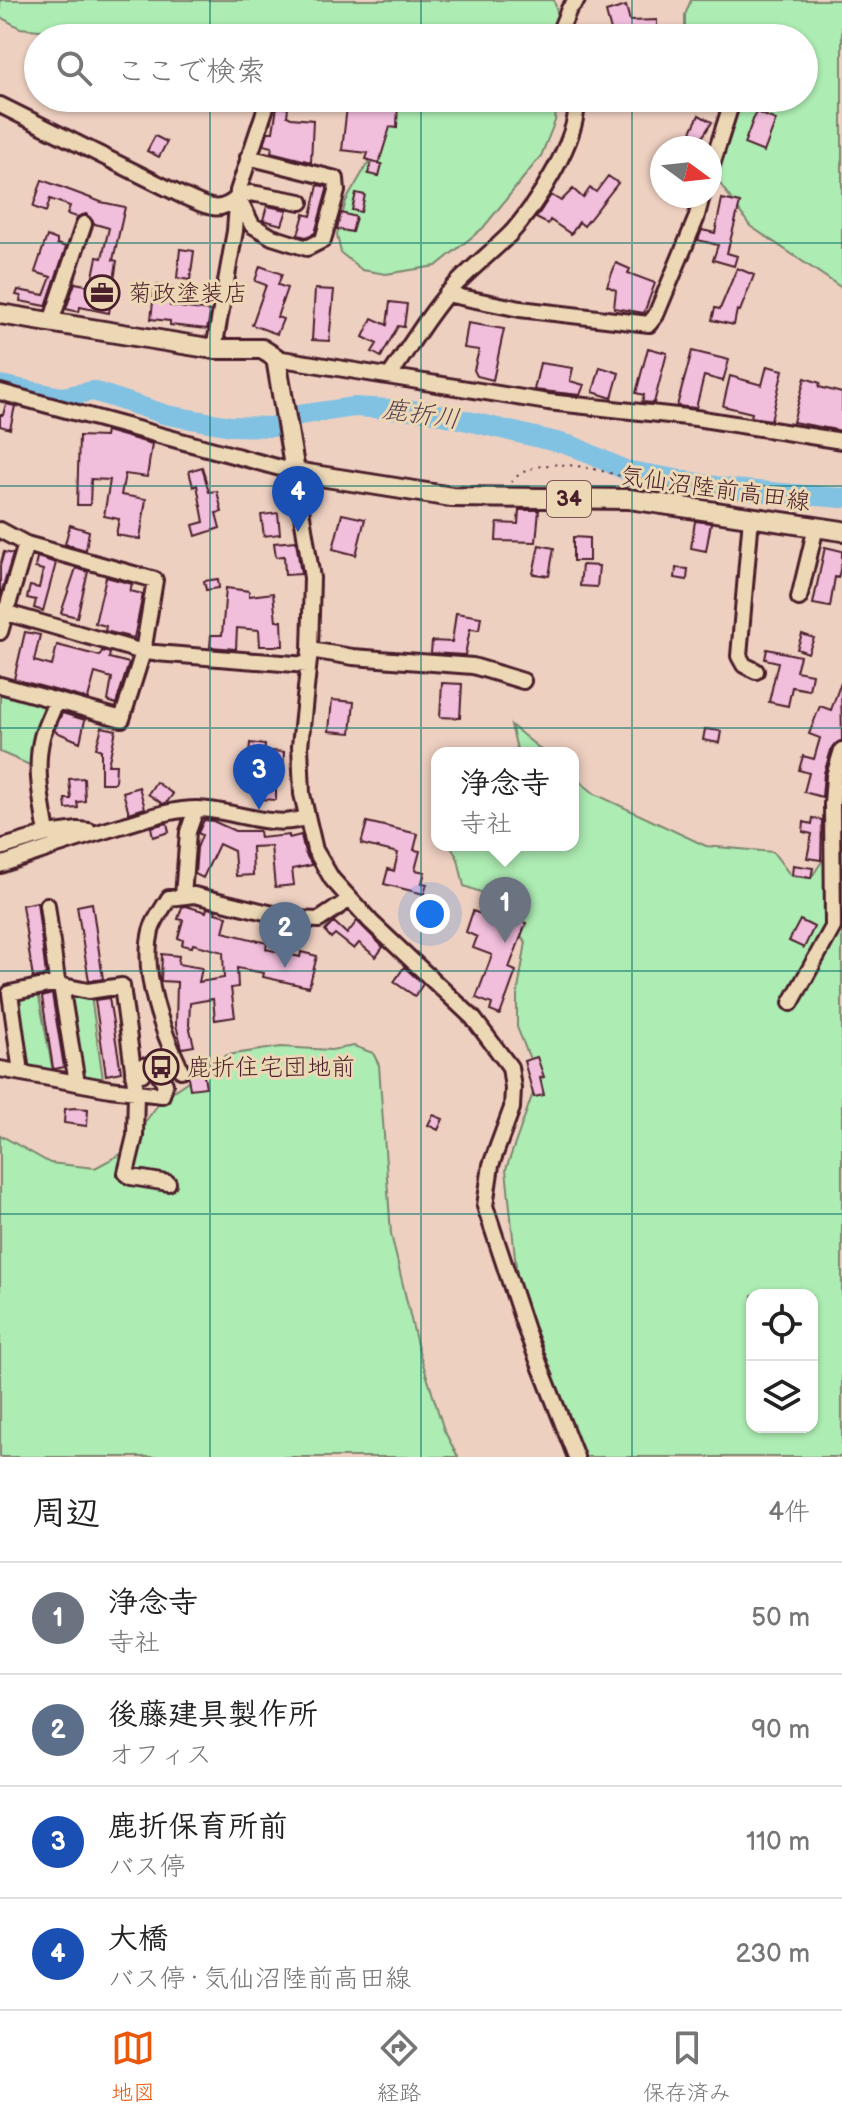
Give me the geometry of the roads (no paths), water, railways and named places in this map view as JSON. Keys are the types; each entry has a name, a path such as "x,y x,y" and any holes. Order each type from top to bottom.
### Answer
{"main road":[{"path":"0,314 214,349 262,349 276,358 295,472"},
{"name":"気仙沼陸前高田線","path":"295,472 452,497 629,499 842,531"}],"street":[{"path":"563,24 577,0"},
{"path":"0,105 214,209 228,206 238,197 251,193 301,202"},
{"path":"214,349 238,197 264,112"},
{"path":"390,375 446,294 513,231 545,185 571,137 576,112"},
{"path":"721,136 729,112"},
{"path":"238,197 252,225 272,237 307,248 323,240 337,191 336,179 248,157"},
{"path":"446,294 520,309 649,324 656,315 697,208"},
{"path":"51,322 84,224"},
{"path":"276,358 548,402 696,418 842,441"},
{"path":"0,392 295,472 312,578 300,746 302,794 315,850 332,879 473,1018 510,1067 512,1108 491,1165 485,1206 526,1330 576,1457"},
{"path":"751,517 739,656 744,665 756,671"},
{"path":"799,598 816,527"},
{"path":"0,530 26,544 155,580 143,652 122,719 0,685"},
{"path":"0,632 3,612 26,544"},
{"path":"3,612 143,652 353,657 473,666 523,681"},
{"path":"47,834 39,760 42,737 56,701"},
{"path":"791,1003 833,927 832,804 834,776 842,750"},
{"path":"0,865 157,815 196,809 281,822 295,822 306,817"},
{"path":"183,896 188,832 196,809"},
{"path":"0,848 47,834 78,830 97,832"},
{"path":"181,1070 165,1037 147,959 152,928 169,898 194,895 294,919 319,920 350,899"},
{"path":"47,905 57,981 61,985 77,1083"},
{"path":"18,1072 20,1065 10,993 53,984 88,991 122,986 140,1092 135,1136 126,1173 131,1177 168,1183"},
{"path":"0,1069 162,1095 165,1084 155,1067 142,1066 138,1074"}],"waterway":[{"name":"鹿折川","path":"0,385 62,397 93,391 167,415 231,426 272,427 299,415 354,407 426,411 573,446 625,470 733,489 842,498"}],"place":[{"name":"菊政塗装店","path":"102,293"},
{"name":"大橋","path":"298,532"},
{"name":"鹿折保育所前","path":"259,810"},
{"name":"浄念寺","path":"505,943"},
{"name":"後藤建具製作所","path":"285,968"},
{"name":"鹿折住宅団地前","path":"161,1067"}]}
